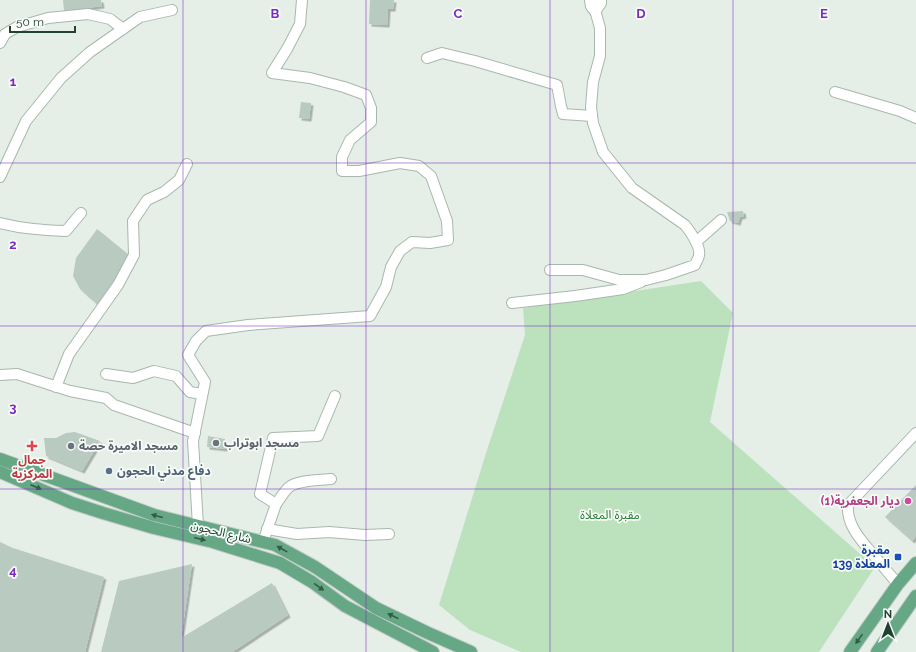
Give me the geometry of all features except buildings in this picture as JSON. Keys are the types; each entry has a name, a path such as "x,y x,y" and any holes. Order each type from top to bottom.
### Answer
{"main road":[{"name":"شارع الحجون","path":"0,459 154,515 275,545 315,567 376,608 428,633"},
{"name":"شارع الحجون","path":"0,472 72,503 154,528 213,542 280,563 312,582 345,606 433,652"},
{"path":"850,652 898,584 916,563"},
{"path":"877,652 916,596"},
{"path":"428,633 462,652"},
{"path":"428,633 471,652"}],"street":[{"path":"198,526 193,441 205,382 188,355 196,341 206,331 248,325 370,316 386,287 391,267 400,252 412,242 430,243 448,240 448,221 431,176 419,166 400,163 359,172 342,172 342,157 350,140 371,122 371,108 366,95 344,87 310,78 272,72 287,49 300,24 302,0"},
{"path":"512,303 624,289 695,264 699,255 696,242 691,232 685,225 632,188 603,152 593,123 591,107 593,82 600,56 600,28 596,3"},
{"path":"0,177 26,121 61,78 90,52 140,17 172,10"},
{"path":"0,43 3,33 17,27 48,18 88,14 110,19 123,29"},
{"path":"427,58 442,53 557,85 564,114 592,116"},
{"path":"835,92 900,111 916,118"},
{"path":"56,387 70,354 118,286 134,256 133,221 147,200 164,192 179,180 187,164"},
{"path":"0,223 20,228 66,231 81,213"},
{"path":"696,242 721,220"},
{"path":"550,270 583,270 619,280 646,280"},
{"path":"106,374 132,378 154,371 176,376 190,392 202,394"},
{"path":"0,374 17,374 70,391 106,398 114,405 195,433"},
{"path":"276,504 260,494 273,438 318,436 335,396"},
{"path":"898,584 858,536 850,521 848,505 916,433"},
{"path":"263,542 276,504 287,489 291,486 304,482 331,479"},
{"path":"267,529 297,534 329,532 365,535 389,534"}],"green space":[{"name":"مقبرة المعلاة","path":"701,281 733,313 710,422 875,567 819,652 521,652 470,630 439,605 486,453 525,335 523,308"}],"place":[{"name":"مسجد ابوتراب","path":"216,443"},
{"name":"جمال المركزية","path":"32,446"},
{"name":"مسجد الاميرة حصة","path":"71,446"},
{"name":"دفاع مدني الحجون","path":"109,471"},
{"name":"ديار الجعفرية(1)","path":"908,501"},
{"name":"مقبرة المعلاة 139","path":"898,557"}]}
